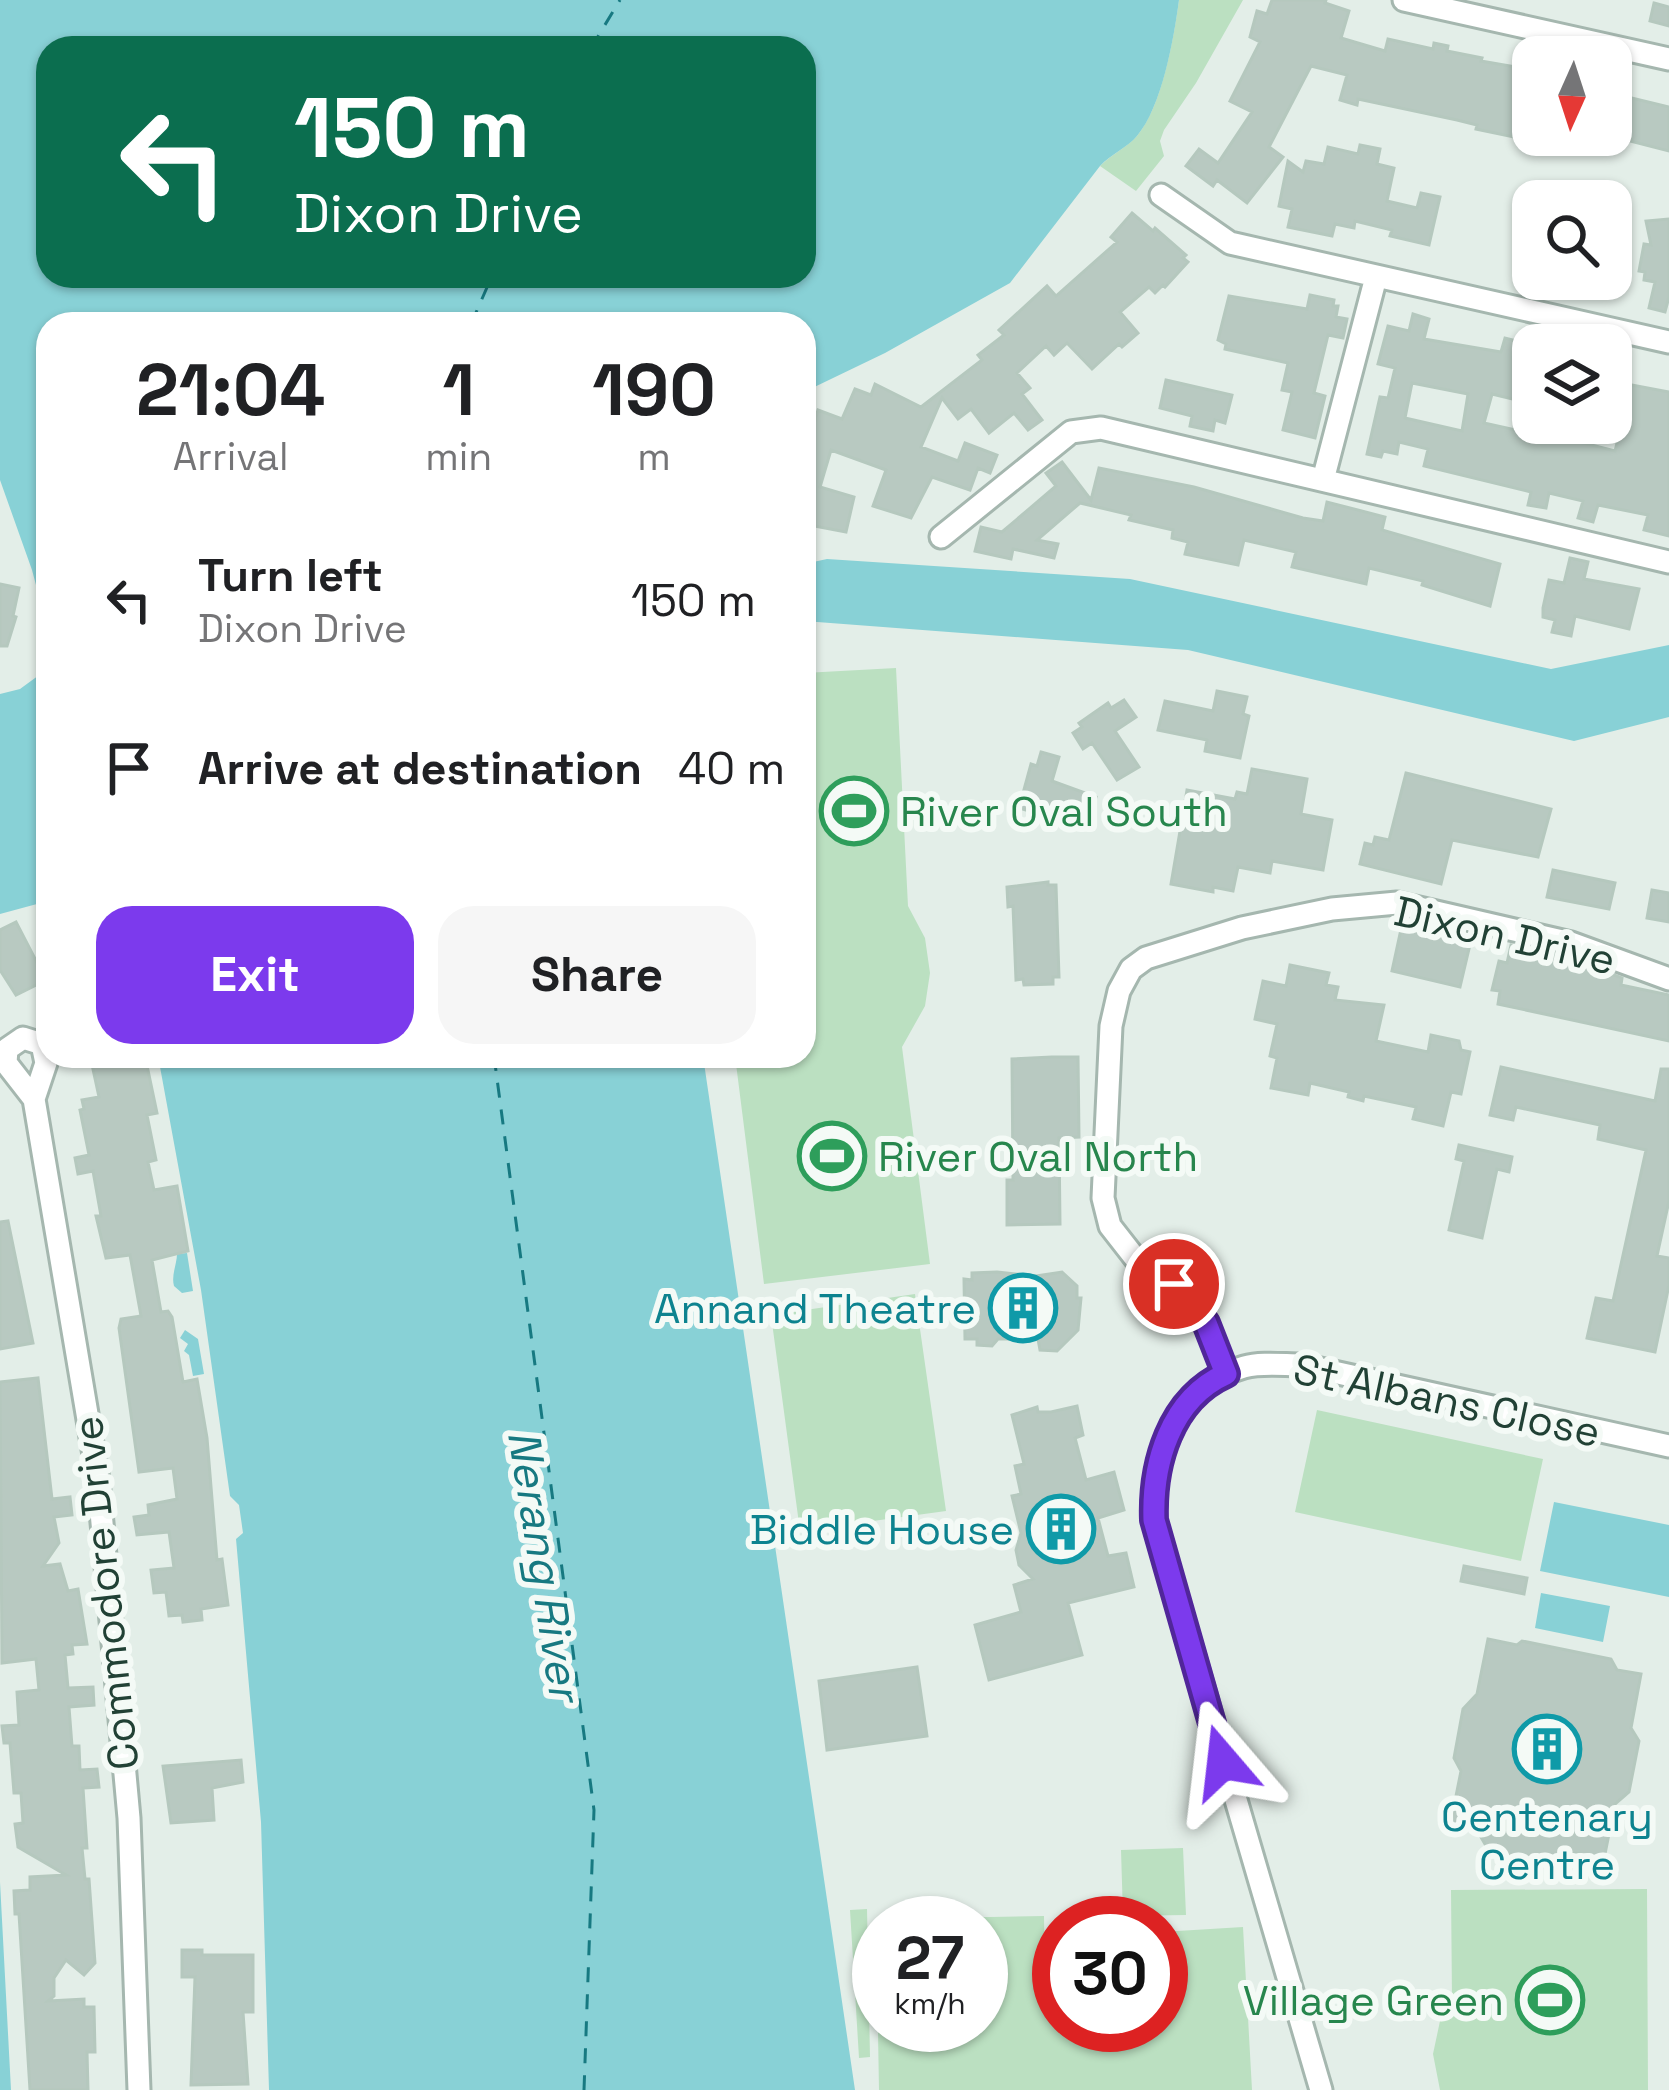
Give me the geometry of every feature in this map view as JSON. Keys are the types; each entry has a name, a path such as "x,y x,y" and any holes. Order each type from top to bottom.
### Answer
{"street":[{"path":"1405,0 1669,59"},
{"path":"1161,195 1230,243 1669,342"},
{"path":"1323,480 1376,277"},
{"path":"941,537 1071,432 1101,428 1669,562"},
{"name":"Dixon Drive","path":"1226,1374 1199,1313 1174,1284 1135,1258 1110,1226 1103,1198 1112,1026 1119,991 1131,970 1146,958 1242,928 1332,909 1397,903 1571,943 1669,979"},
{"name":"Commodore Drive","path":"34,1099 98,1479 129,1818 140,2090"},
{"name":"St Albans Close","path":"1226,1374 1249,1365 1302,1364 1669,1446"},
{"path":"1226,1374 1195,1396 1166,1437 1153,1488 1154,1520 1322,2090"}],"green space":[{"path":"1179,0 1243,0 1164,130 1160,141 1164,156 1136,191 1100,166 1146,123 1160,90"},
{"name":"River Oval North","path":"896,668 908,906 925,938 930,973 925,1006 902,1047 930,1264 764,1284 737,1068 816,1068 816,672"},
{"path":"915,1294 946,1511 800,1531 771,1315"},
{"path":"1317,1410 1543,1459 1521,1561 1295,1512"},
{"path":"1183,1848 1185,1896 1122,1896 1121,1850"},
{"name":"Village Green","path":"1647,1889 1648,2090 1440,2090 1433,2054 1440,2021 1452,2001 1451,1890"},
{"path":"1032,1916 1032,2052 1188,2052 1188,1930 1243,1927 1252,2090 879,2090 878,2052 1008,2052 1008,1917"}],"water":[{"path":"0,0 1179,0 1166,71 1146,123 1100,166 1010,283 816,386 816,312 36,312 36,585 0,480"},
{"path":"816,561 1130,579 1551,669 1669,645 1669,717 1574,741 1188,650 816,622"},
{"path":"36,677 36,904 0,914 0,694 20,689"},
{"name":"Nerang River","path":"160,1068 705,1068 855,2090 269,2090 261,1822 236,1539 243,1533 239,1505 230,1496 201,1290"},
{"path":"187,1253 193,1291 182,1293 174,1286 174,1274 177,1254"},
{"path":"185,1330 198,1339 204,1374 193,1376 184,1351 188,1344 180,1338"},
{"path":"1554,1502 1669,1525 1669,1597 1540,1571"},
{"path":"1541,1593 1610,1606 1603,1642 1535,1628"},
{"path":"0,1882 11,2090 0,2090"}],"building":[{"path":"1272,0 1326,0 1349,11 1341,38 1385,51 1388,39 1433,49 1434,43 1448,46 1447,51 1512,66 1512,137 1457,120 1358,99 1357,105 1340,100 1347,75 1311,66 1269,147 1283,157 1247,203 1217,180 1213,186 1186,166 1199,149 1218,163 1252,112 1230,101 1260,42 1250,37 1257,11 1267,14"},
{"path":"1654,3 1669,7 1669,26 1650,21"},
{"path":"1632,98 1669,107 1669,151 1632,141"},
{"path":"1360,145 1380,149 1377,164 1394,168 1387,201 1417,208 1421,193 1440,197 1429,245 1355,221 1354,228 1335,224 1332,236 1288,227 1292,209 1279,206 1288,161 1303,172 1306,161 1324,164 1328,147 1358,154"},
{"path":"1132,213 1186,255 1183,258 1188,262 1165,287 1155,293 1149,287 1120,312 1138,333 1092,369 1067,343 1054,355 1046,346 1017,373 1030,388 1022,394 1042,420 1028,430 1014,413 989,433 971,409 958,419 942,398 921,447 958,461 965,443 997,455 990,473 978,468 970,490 932,477 911,518 873,506 886,470 831,450 820,487 854,497 846,532 816,526 818,410 842,419 855,389 871,395 875,384 921,407 982,360 978,355 1004,335 999,330 1047,286 1056,296 1117,242 1111,237"},
{"path":"1669,219 1665,312 1649,308 1655,282 1644,280 1645,272 1639,271 1644,244 1651,245 1646,221"},
{"path":"1310,295 1334,300 1336,317 1347,319 1343,338 1328,335 1314,393 1325,396 1315,438 1283,430 1292,392 1282,390 1288,363 1225,349 1226,344 1218,340 1229,296 1307,309"},
{"path":"1413,314 1429,319 1424,339 1501,352 1505,338 1512,340 1512,399 1492,394 1484,423 1512,429 1512,444 1588,444 1615,451 1617,444 1632,444 1632,385 1669,392 1669,536 1644,530 1648,515 1598,505 1593,522 1578,518 1583,501 1549,493 1546,508 1528,505 1531,492 1424,466 1428,449 1399,442 1397,454 1367,454 1380,397 1388,398 1395,368 1378,364 1388,326 1409,331","holes":["1412,383 1468,394 1462,431 1405,418"]},
{"path":"1166,380 1232,395 1225,423 1215,420 1213,431 1190,426 1192,416 1160,408"},
{"path":"1062,462 1091,500 1099,468 1194,487 1303,518 1323,521 1327,502 1385,517 1382,530 1500,564 1490,606 1422,585 1423,581 1369,568 1366,584 1292,567 1296,552 1244,540 1238,565 1185,554 1188,542 1172,538 1173,530 1080,503 1037,540 1058,544 1054,558 1013,549 1011,559 975,551 981,527 1002,532 1056,486 1046,473"},
{"path":"1570,558 1588,562 1584,579 1639,589 1629,629 1575,616 1571,636 1552,632 1555,620 1543,617 1549,580 1564,583"},
{"path":"0,584 19,588 7,646 0,646"},
{"path":"1217,691 1247,697 1243,714 1249,716 1240,758 1205,751 1207,740 1158,730 1165,701 1213,711"},
{"path":"1124,700 1136,717 1115,731 1139,767 1117,780 1092,743 1083,749 1073,733 1082,727 1079,723 1108,703 1111,708"},
{"path":"1041,752 1059,757 1052,781 1096,797 1090,819 1045,807 1043,815 1019,808 1031,764 1037,766"},
{"path":"1252,769 1307,779 1301,814 1332,820 1323,870 1272,861 1270,873 1238,867 1233,891 1171,884 1187,790 1235,799 1237,792 1247,794"},
{"path":"1406,773 1551,809 1538,857 1452,840 1441,884 1360,864 1365,843 1373,845 1375,837 1389,840"},
{"path":"1553,870 1615,883 1609,909 1547,897"},
{"path":"1056,885 1059,977 1053,977 1053,984 1024,985 1023,979 1016,980 1013,906 1008,907 1007,887"},
{"path":"1652,890 1669,893 1669,922 1647,918"},
{"path":"1403,920 1472,936 1460,987 1392,971"},
{"path":"16,922 36,961 36,985 16,995 0,970 0,930"},
{"path":"1511,945 1567,957 1622,978 1621,985 1669,995 1669,1041 1498,1004 1500,991 1492,990 1499,961 1507,963"},
{"path":"1290,965 1329,973 1326,985 1338,987 1335,1000 1384,1005 1376,1041 1428,1052 1431,1035 1459,1041 1461,1050 1470,1052 1461,1094 1451,1092 1443,1126 1413,1119 1416,1107 1364,1096 1363,1101 1348,1097 1349,1092 1310,1083 1308,1095 1271,1088 1277,1058 1270,1056 1277,1024 1255,1019 1263,981 1286,986"},
{"path":"1078,1057 1079,1137 1059,1138 1060,1224 1007,1225 1007,1180 1013,1180 1012,1059"},
{"path":"1501,1067 1655,1101 1661,1069 1669,1069 1669,1201 1657,1256 1669,1258 1669,1285 1655,1352 1587,1338 1596,1298 1613,1301 1646,1150 1598,1139 1600,1125 1516,1107 1513,1120 1490,1115"},
{"path":"93,1068 148,1068 157,1113 147,1115 156,1160 148,1162 154,1190 177,1186 188,1251 152,1260 161,1312 168,1311 172,1317 183,1382 197,1379 207,1438 217,1560 222,1559 228,1605 201,1609 202,1620 183,1622 182,1615 169,1616 166,1592 154,1593 151,1570 174,1568 169,1532 137,1535 134,1517 149,1515 148,1505 177,1499 173,1468 139,1472 119,1328 121,1319 141,1316 130,1255 106,1258 96,1216 101,1216 93,1171 78,1174 75,1158 89,1155 82,1100 99,1097"},
{"path":"1459,1145 1512,1157 1509,1172 1497,1169 1482,1238 1449,1230 1464,1161 1456,1159"},
{"path":"8,1221 33,1343 0,1349 0,1222"},
{"name":"Annand Theatre","path":"1062,1272 1077,1286 1077,1298 1081,1298 1078,1330 1057,1351 1040,1350 1038,1339 998,1339 992,1346 965,1339 964,1279 972,1280 972,1273 1036,1276"},
{"path":"38,1378 52,1499 70,1497 72,1515 54,1517 59,1543 43,1566 60,1564 68,1591 78,1589 87,1644 72,1645 73,1654 65,1655 68,1688 93,1687 94,1705 69,1707 72,1746 79,1746 80,1770 97,1769 99,1787 83,1788 87,1848 82,1848 95,1963 84,1975 66,1960 54,1978 54,1996 48,2001 84,1999 84,2007 94,2007 95,2052 87,2052 88,2090 30,2090 19,1914 15,1914 14,1891 30,1890 30,1877 66,1875 18,1847 15,1824 23,1823 21,1793 14,1793 10,1743 4,1743 2,1726 19,1725 17,1692 39,1690 36,1659 2,1663 0,1382"},
{"name":"Biddle House","path":"1077,1406 1083,1435 1075,1438 1086,1480 1114,1472 1124,1510 1098,1518 1108,1556 1126,1553 1134,1587 1068,1603 1082,1655 989,1680 975,1625 1021,1612 1014,1585 1033,1579 1019,1565 1016,1550 1021,1533 1012,1496 1021,1494 1015,1466 1024,1464 1012,1415 1037,1407 1038,1412 1051,1412"},
{"path":"1464,1566 1527,1578 1524,1594 1461,1581"},
{"name":"Centenary Centre","path":"1488,1639 1611,1659 1617,1670 1641,1674 1631,1728 1639,1741 1629,1792 1615,1804 1604,1859 1575,1853 1559,1865 1489,1851 1478,1832 1450,1826 1461,1771 1454,1758 1463,1709 1477,1694"},
{"path":"917,1667 927,1736 827,1750 819,1681"},
{"path":"241,1760 243,1782 212,1788 214,1820 171,1823 163,1766"},
{"path":"182,1950 253,1955 253,2012 243,2012 248,2084 191,2085 195,1977 182,1977"}],"ferry route":[{"path":"598,36 620,0"},
{"path":"476,312 487,288"},
{"path":"496,1068 594,1810 584,2090"}],"place":[{"name":"River Oval South","path":"854,811"},
{"name":"River Oval North","path":"832,1156"},
{"name":"Annand Theatre","path":"1023,1308"},
{"name":"Biddle House","path":"1061,1529"},
{"name":"Centenary Centre","path":"1547,1749"},
{"name":"Village Green","path":"1550,2000"}],"route":[{"path":"1174,1284 1206,1323 1226,1374 1195,1396 1166,1437 1156,1465 1154,1520 1223,1762"}]}
